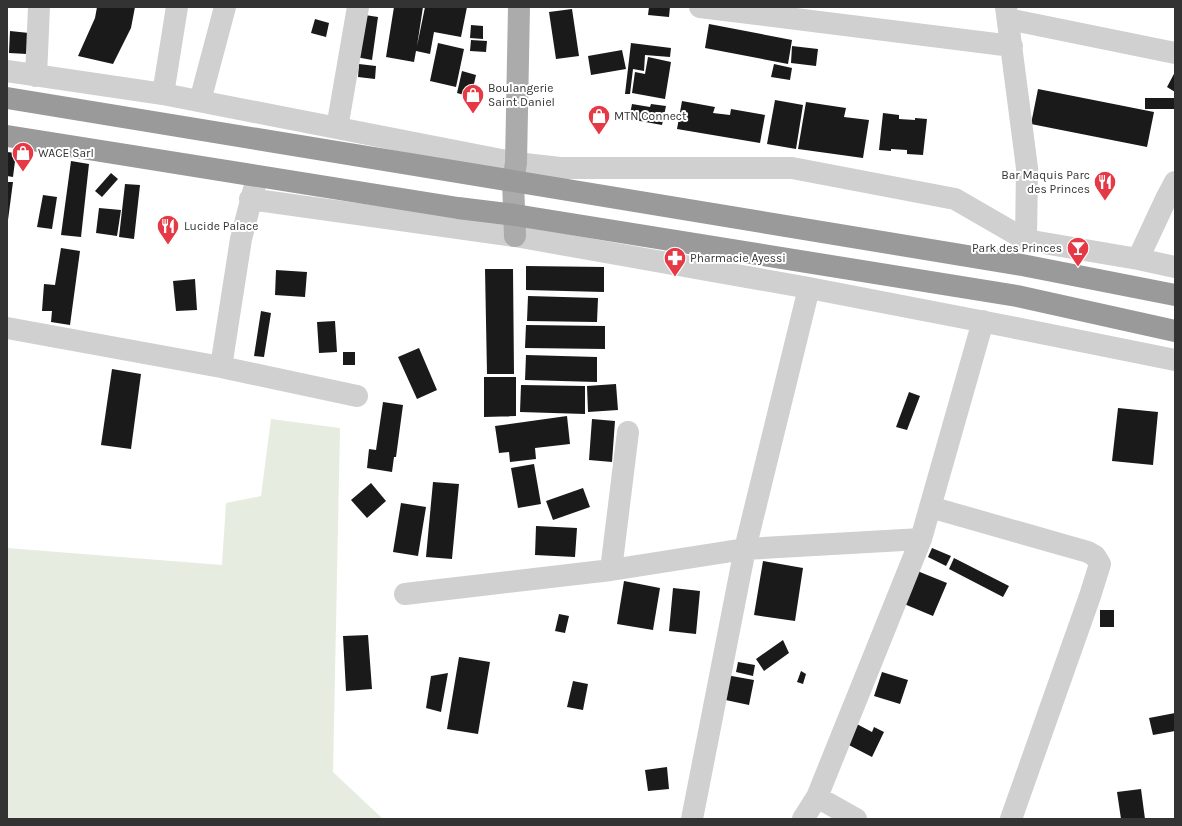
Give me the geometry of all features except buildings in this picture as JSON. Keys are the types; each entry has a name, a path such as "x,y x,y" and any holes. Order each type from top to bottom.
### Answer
{"highway":[{"path":"7,98 515,172 1022,265 1175,295"},
{"path":"7,136 458,208 515,226 1016,296 1175,331"}],"main road":[{"path":"515,226 519,7"}],"street":[{"path":"36,76 39,7"},
{"path":"164,94 177,7"},
{"path":"200,101 225,7"},
{"path":"337,128 358,7"},
{"path":"700,7 826,15 1012,46"},
{"path":"1026,240 1027,168 1007,13 1175,53"},
{"path":"7,71 164,94 337,128 515,172 560,168 792,168 955,199 1026,240 1138,259 1175,267"},
{"path":"221,367 241,239 250,199 258,176"},
{"path":"1138,259 1175,182"},
{"path":"250,199 515,226 809,288 983,321 1175,360"},
{"path":"692,819 744,549 809,288"},
{"path":"803,819 817,797 921,539 983,321"},
{"path":"7,328 221,367 357,396"},
{"path":"611,570 628,432"},
{"path":"930,507 1088,552 1095,556 1100,564 1011,819"},
{"path":"405,594 611,570 744,549 921,539"},
{"path":"817,797 856,819"}],"shaded area":[{"path":"271,419 340,428 333,772 383,819 7,819 7,548 222,565 226,503 261,496"}],"place":[{"name":"Boulangerie Saint Daniel","path":"473,114"},
{"name":"MTN Connect","path":"599,136"},
{"name":"WACE Sarl","path":"23,172"},
{"name":"Bar Maquis Parc des Princes","path":"1105,202"},
{"name":"Lucide Palace","path":"168,246"},
{"name":"Park des Princes","path":"1078,268"},
{"name":"Pharmacie Ayessi","path":"675,278"}]}
